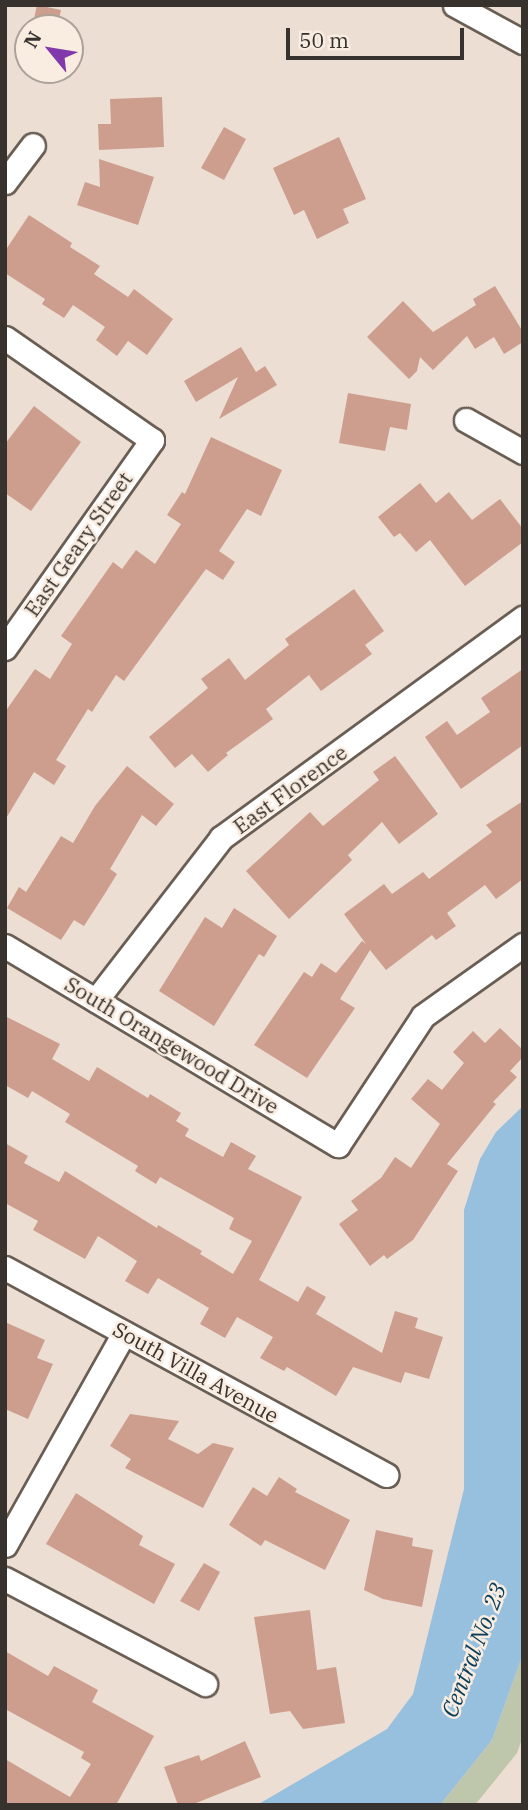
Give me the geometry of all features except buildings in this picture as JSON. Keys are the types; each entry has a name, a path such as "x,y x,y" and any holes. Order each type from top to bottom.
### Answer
{"street":[{"path":"455,5 523,42"},
{"path":"5,181 33,145"},
{"name":"East Geary Street","path":"5,338 152,440 5,648"},
{"path":"466,420 523,452"},
{"name":"East Florence","path":"96,1000 221,838 523,618"},
{"name":"South Orangewood Drive","path":"5,946 338,1145 422,1016 523,945"},
{"name":"South Villa Avenue","path":"5,1268 386,1475"},
{"path":"5,1545 124,1333"},
{"path":"5,1579 205,1684"}],"green space":[{"path":"523,1654 523,1736 517,1753 475,1805 440,1805 492,1740"}],"water":[{"name":"Central No. 23","path":"523,1106 523,1654 492,1740 440,1805 257,1805 387,1729 413,1694 464,1489 464,1210 480,1159 496,1132"}]}
